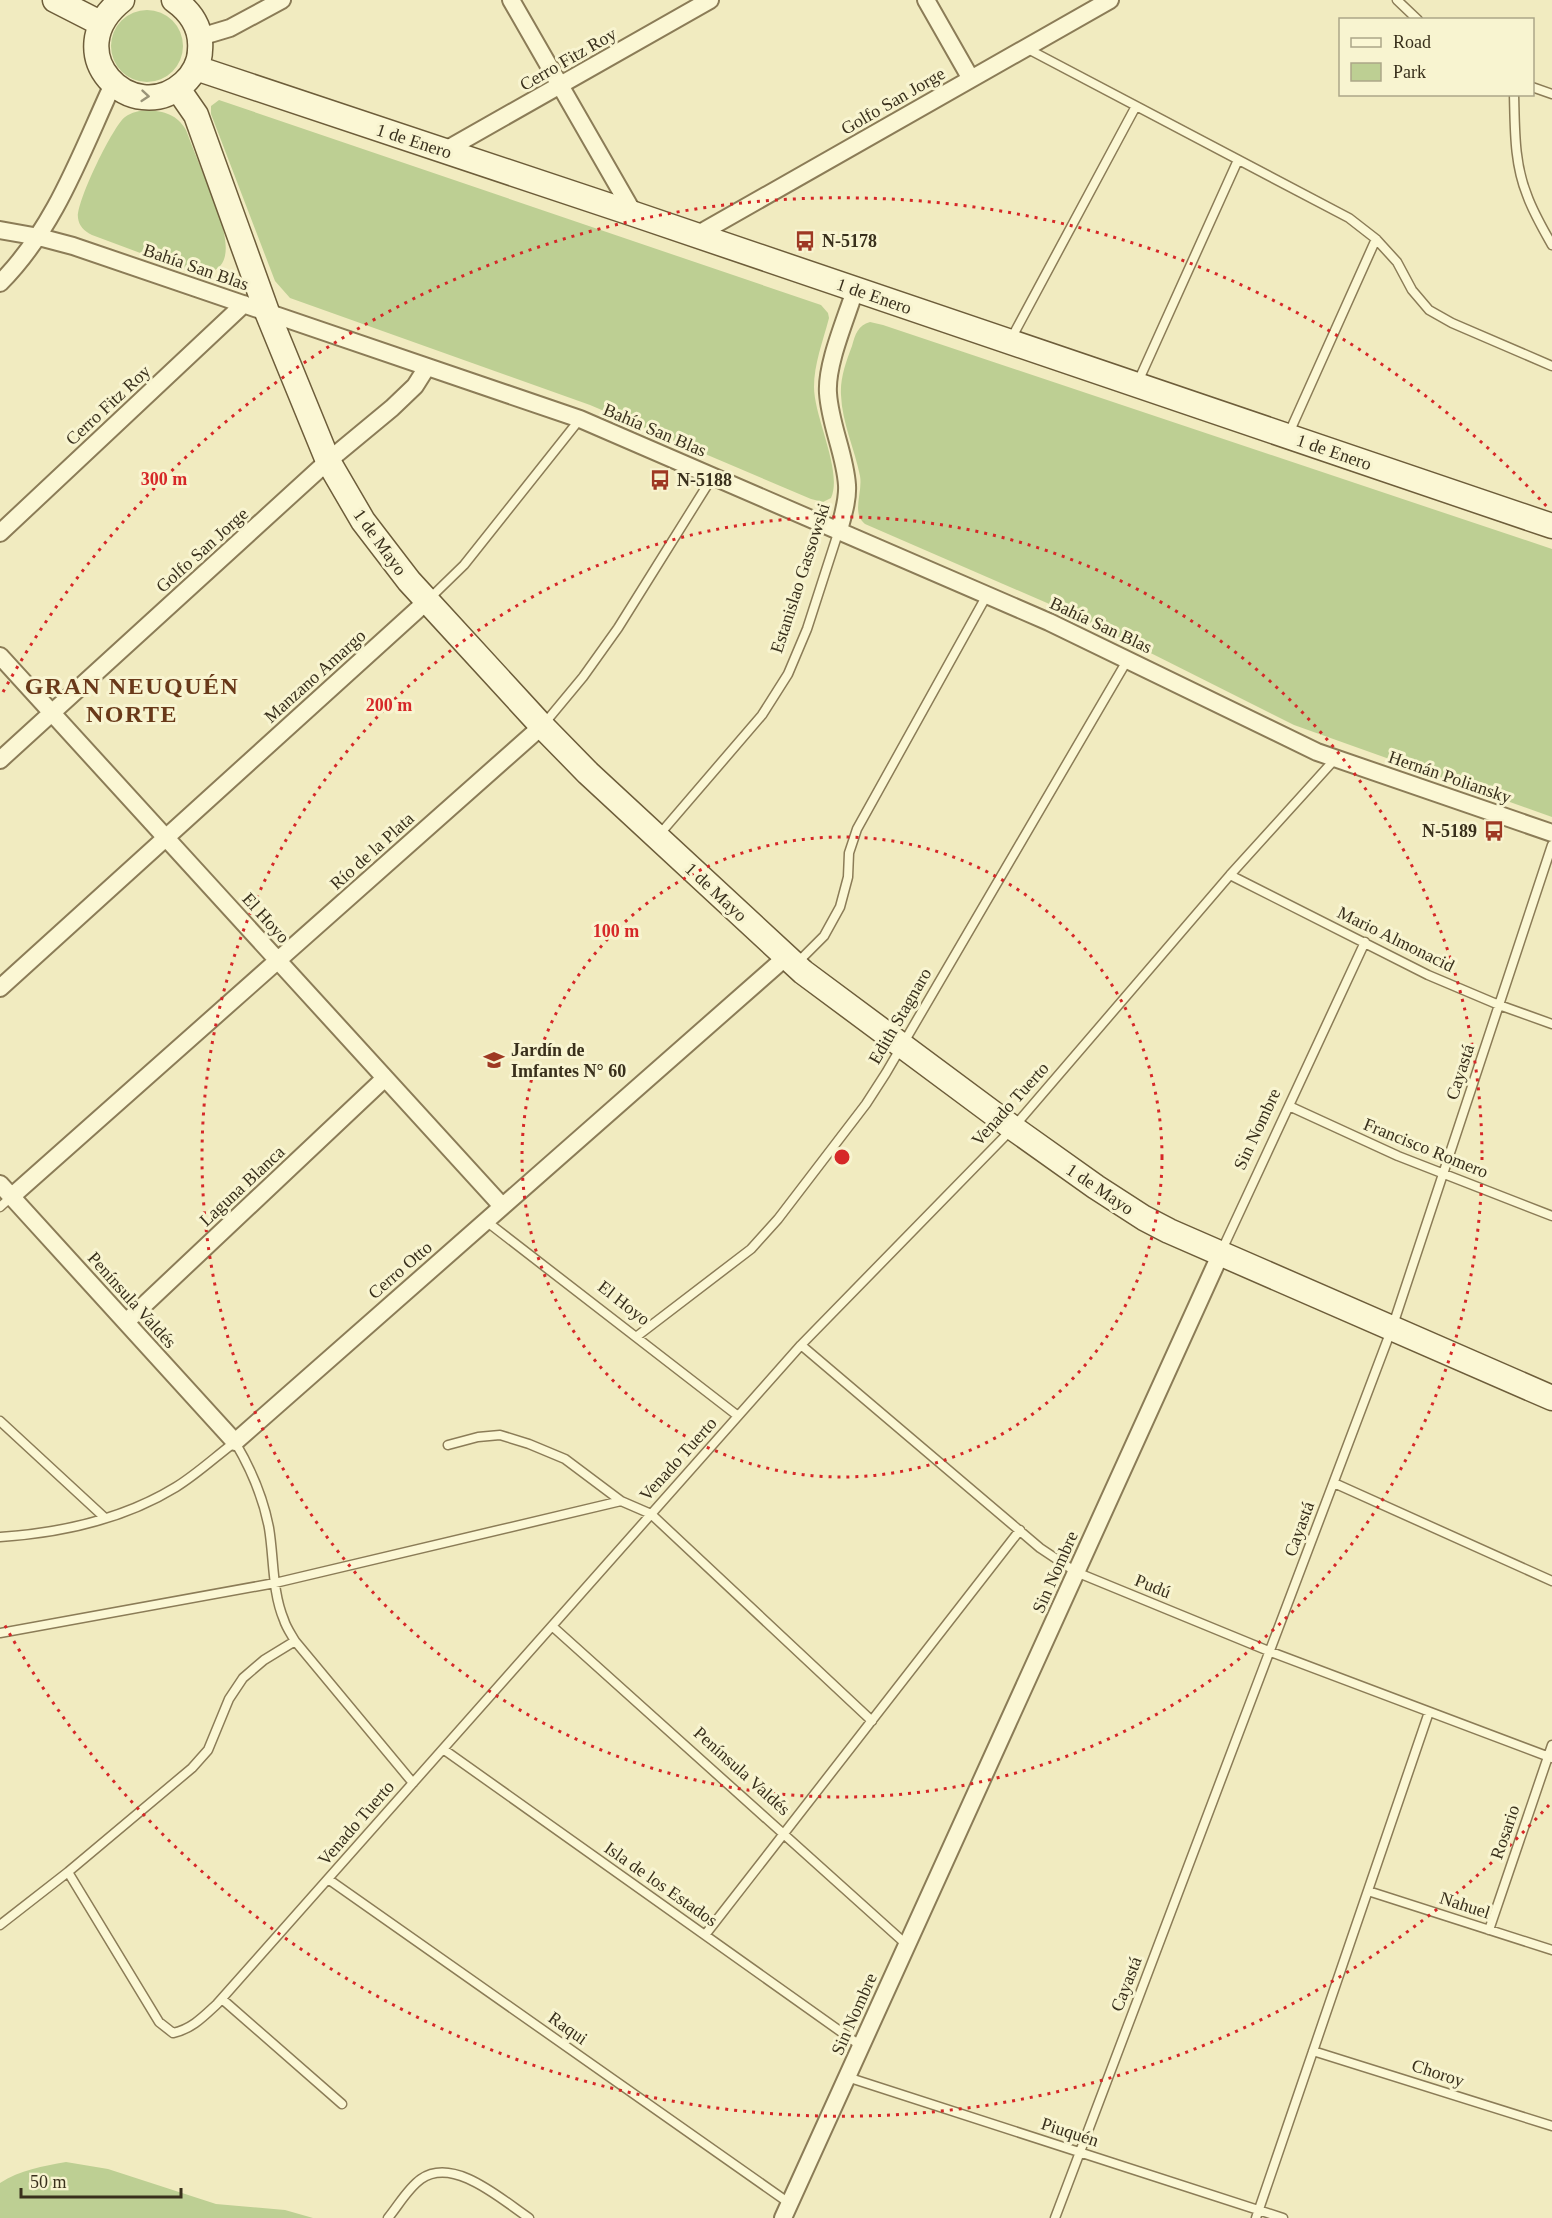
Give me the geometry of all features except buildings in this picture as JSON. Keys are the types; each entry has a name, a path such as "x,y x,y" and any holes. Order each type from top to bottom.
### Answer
{"street":[{"path":"55,0 111,8 96,39 97,56 103,71 113,84 126,93 140,97 154,97 178,89 196,69 200,53 193,19 185,8 174,0"},
{"path":"193,19 238,25 282,0"},
{"path":"511,0 634,214"},
{"name":"Cerro Fitz Roy","path":"444,151 710,0"},
{"path":"926,0 971,79"},
{"name":"Golfo San Jorge","path":"695,236 1110,0"},
{"name":"1 de Enero","path":"196,69 1551,523"},
{"path":"0,283 27,254 39,237 62,195 113,84"},
{"name":"1 de Mayo","path":"178,89 196,115 267,312 328,461 363,521 385,552 427,601 588,773 791,961 1013,1128 1119,1203 1144,1218 1221,1253 1552,1398"},
{"name":"Bahía San Blas","path":"0,230 73,246 580,419 987,595 1128,659 1289,740 1336,759"},
{"name":"Estanislao Gassowski","path":"839,530 847,484 831,419 828,391 832,363 855,290"},
{"name":"Cerro Fitz Roy","path":"0,533 244,304"},
{"name":"Golfo San Jorge","path":"0,760 328,461 392,408 415,386 427,367"},
{"name":"Manzano Amargo","path":"0,988 427,601"},
{"name":"El Hoyo","path":"0,656 502,1206"},
{"name":"Río de la Plata","path":"4,1196 278,961 542,726"},
{"name":"Hernán Poliansky","path":"1336,759 1552,833"},
{"name":"Cerro Otto","path":"235,1442 502,1206 791,961"},
{"name":"Laguna Blanca","path":"126,1322 386,1078"},
{"name":"Península Valdés","path":"4,1196 126,1322 235,1442"},
{"name":"Sin Nombre","path":"786,2211 1221,1253"}],"lane":[{"path":"1397,0 1416,18"},
{"path":"1026,48 1350,218 1376,239 1397,262 1412,290 1429,310 1452,323 1552,366"},
{"path":"1534,87 1552,94"},
{"path":"1514,96 1519,170 1527,196 1552,245"},
{"path":"1010,342 1136,106"},
{"path":"1136,385 1238,160"},
{"path":"1287,436 1376,239"},
{"name":"Manzano Amargo","path":"427,601 464,565 580,419"},
{"name":"Río de la Plata","path":"542,726 584,677 618,628 713,476"},
{"name":"Estanislao Gassowski","path":"657,837 762,715 788,674 807,630 839,530"},
{"path":"791,961 824,936 840,907 848,877 849,853 857,829 987,595"},
{"name":"Edith Stagnaro","path":"636,1337 720,1274 758,1241 778,1219 866,1104 1128,659"},
{"name":"Venado Tuerto","path":"68,1872 159,2022 173,2033 185,2031 222,1999 801,1345 1013,1128 1230,874 1336,759"},
{"name":"Cayastá","path":"1055,2218 1392,1328 1552,844"},
{"name":"Mario Almonacid","path":"1230,874 1428,975 1499,1005 1552,1024"},
{"name":"Sin Nombre","path":"1221,1253 1365,942"},
{"name":"Francisco Romero","path":"1289,1106 1398,1156 1552,1216"},
{"name":"El Hoyo","path":"486,1221 738,1416"},
{"name":"Pudú","path":"801,1345 1040,1548 1076,1572 1271,1652 1550,1757"},
{"path":"0,1421 105,1518"},
{"path":"448,1445 478,1437 500,1435 529,1444 566,1459 621,1501 651,1514 872,1721"},
{"path":"235,1442 261,1496 273,1554 278,1603 284,1621 295,1641 413,1783"},
{"name":"Cerro Otto","path":"0,1537 60,1529 141,1506 177,1486 235,1442"},
{"path":"1334,1483 1552,1581"},
{"path":"0,1634 275,1583 621,1501"},
{"path":"705,1935 1020,1530"},
{"name":"Península Valdés","path":"552,1626 906,1945"},
{"path":"0,1925 68,1872 192,1768 208,1750 229,1699 243,1678 264,1660 295,1641"},
{"path":"1257,2214 1429,1712"},
{"name":"Rosario","path":"1489,1930 1550,1757 1552,1745"},
{"name":"Isla de los Estados","path":"443,1749 861,2046"},
{"name":"Raqui","path":"328,1879 786,2211"},
{"name":"Nahuel","path":"1368,1891 1552,1950"},
{"path":"222,1999 342,2104"},
{"name":"Choroy","path":"1313,2051 1552,2126"},
{"name":"Piuquén","path":"847,2077 1080,2152 1257,2214 1283,2218"},
{"path":"388,2218 419,2180 429,2174 442,2172 459,2175 479,2185 529,2218"}],"green space":[{"path":"154,10 173,20 181,32 183,46 181,60 173,72 161,80 140,82 121,72 113,60 111,39 121,20 133,12"},
{"path":"219,100 821,305 829,318 817,361 814,387 818,413 831,459 834,487 831,498 823,502 811,499 590,405 290,298 275,281 211,114 211,106"},
{"path":"147,110 170,115 183,125 218,211 225,241 225,255 221,265 211,272 194,273 92,235 79,223 79,209 83,197 112,134 125,117"},
{"path":"870,322 1552,549 1552,817 1294,725 1077,616 865,524 859,514 861,482 844,416 841,382 856,334 863,325"},
{"path":"66,2162 108,2169 216,2204 285,2210 313,2218 0,2218 0,2183 24,2172"}],"place":[{"name":"N-5178","path":"805,241"},
{"name":"N-5188","path":"660,480"},
{"name":"N-5189","path":"1494,831"},
{"name":"Jardín de Imfantes N° 60","path":"494,1060"}],"district":[{"name":"GRAN NEUQUÉN NORTE","path":"132,700"}]}
